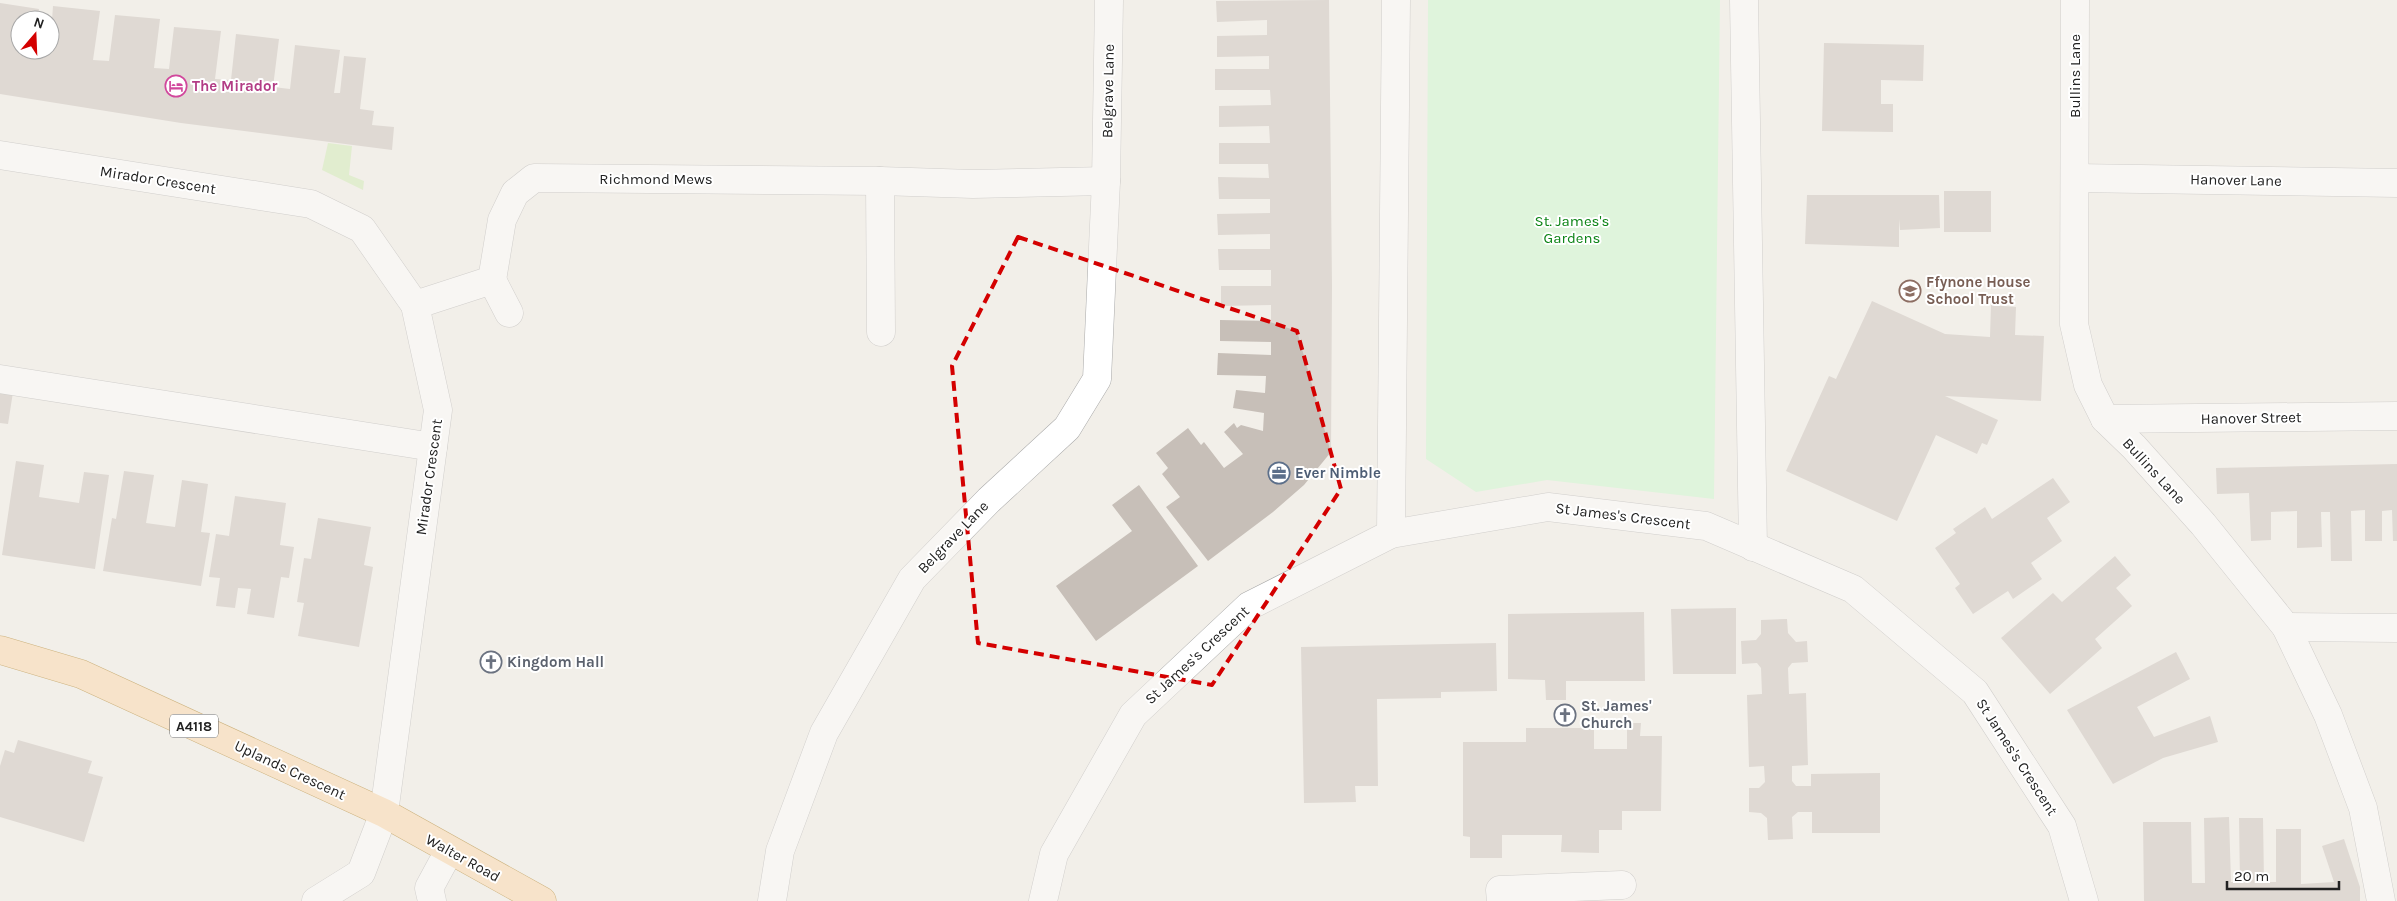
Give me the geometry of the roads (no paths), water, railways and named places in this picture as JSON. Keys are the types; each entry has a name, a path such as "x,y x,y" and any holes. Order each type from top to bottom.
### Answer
{"main road":[{"name":"Uplands Crescent","path":"0,650 81,674 384,814"},
{"name":"Walter Road","path":"384,814 542,901"}],"street":[{"name":"Belgrave Lane","path":"772,901 780,851 824,733 912,579 989,500 1067,428 1097,379 1106,181 1109,0"},
{"path":"1391,534 1396,0"},
{"path":"1744,0 1753,547"},
{"name":"Bullins Lane","path":"2076,0 2074,324 2088,385 2105,419 2134,447 2203,524 2286,627 2328,715 2364,808 2381,901"},
{"name":"Mirador Crescent","path":"0,155 311,204 362,228 415,306 438,410 384,814 361,874 316,901"},
{"name":"Richmond Mews","path":"492,280 502,220 515,193 534,178 880,180 974,184 1106,181"},
{"name":"Hanover Lane","path":"2075,178 2397,183"},
{"path":"880,180 880,332"},
{"path":"415,306 492,280 509,314"},
{"path":"0,379 433,447"},
{"name":"Hanover Street","path":"2105,419 2397,416"},
{"name":"St James's Crescent","path":"1043,901 1054,854 1133,716 1249,606 1391,534 1548,507 1706,526 1853,589 1975,692 2062,826 2084,901"},
{"path":"2286,627 2397,628"},
{"path":"432,901 429,888 449,851"},
{"path":"1501,901 1500,890 1622,885"}],"place":[{"name":"The Mirador","path":"176,86"},
{"name":"Ffynone House School Trust","path":"1910,291"},
{"name":"Ever Nimble","path":"1279,473"},
{"name":"Kingdom Hall","path":"491,662"},
{"name":"St. James' Church","path":"1565,715"}],"park label":[{"name":"St. James's Gardens","path":"1572,230"}]}
